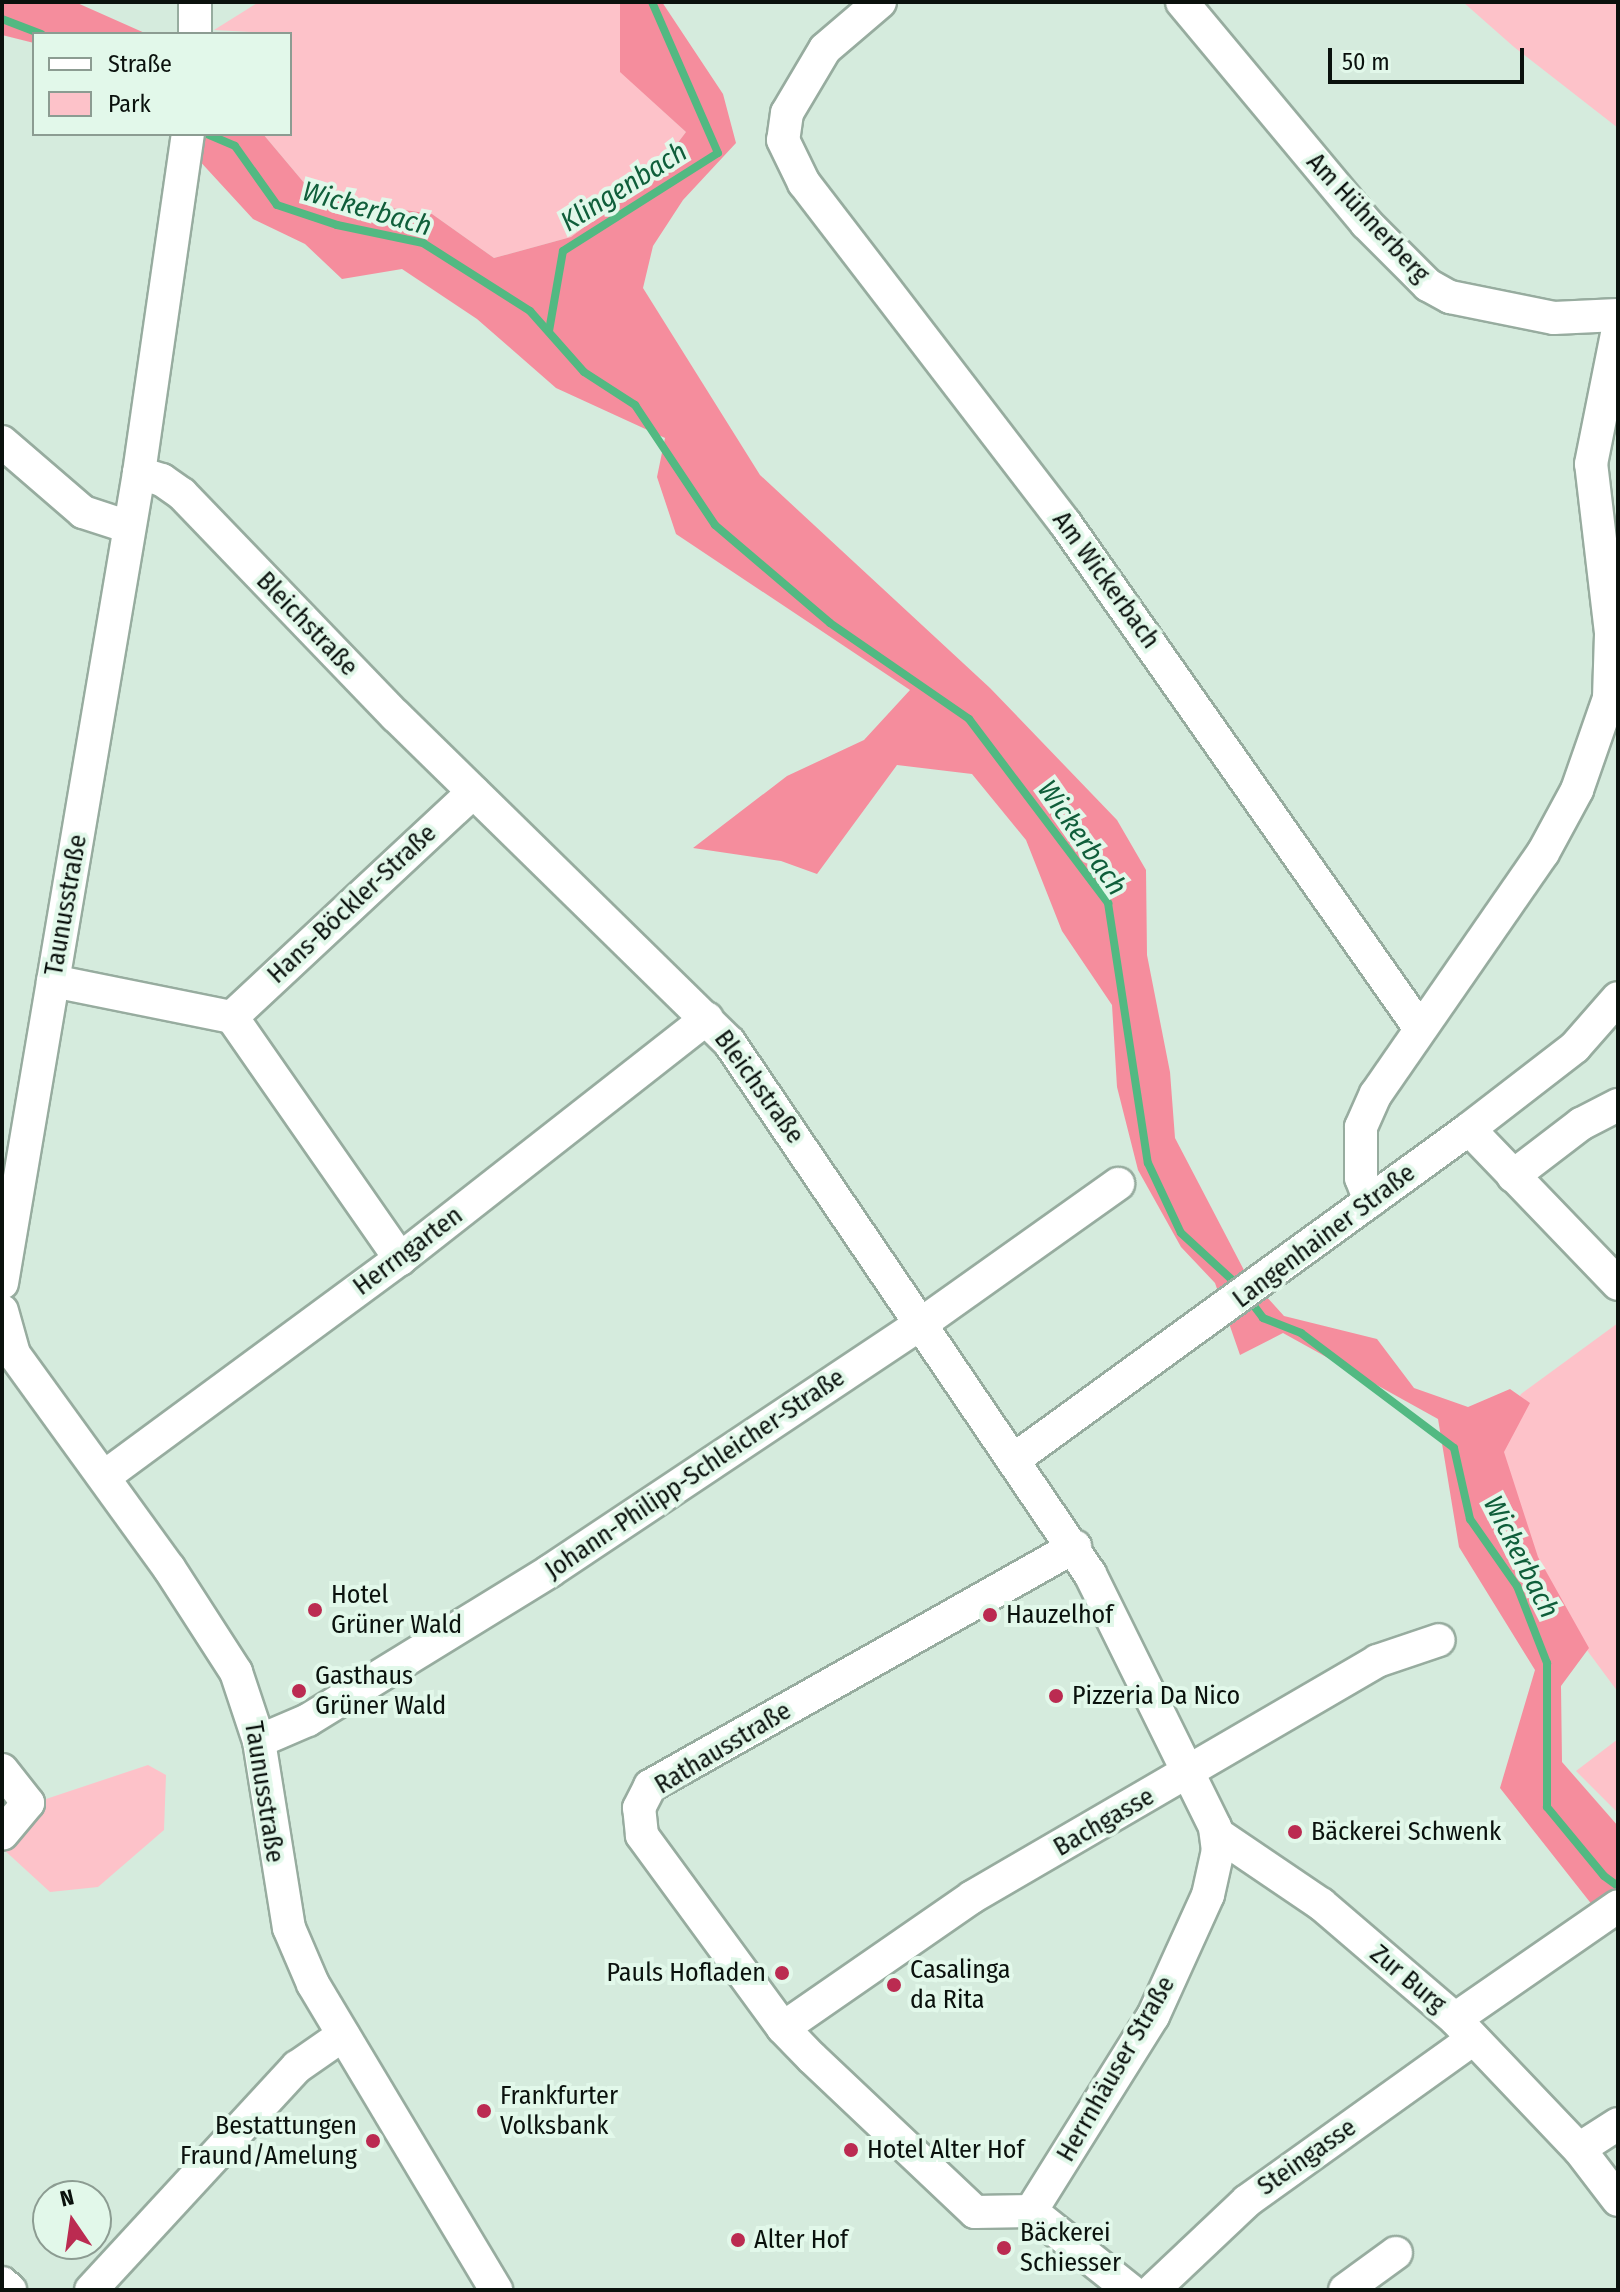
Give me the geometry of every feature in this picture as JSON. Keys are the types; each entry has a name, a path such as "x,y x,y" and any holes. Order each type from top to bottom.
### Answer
{"street":[{"path":"195,2 195,32"},
{"name":"Am Wickerbach","path":"880,2 825,49 799,86 783,140 804,183 1065,523 1419,1027"},
{"name":"Am Hühnerberg","path":"1182,2 1366,223 1428,285 1450,297 1554,318 1618,315"},
{"name":"Taunusstraße","path":"2,1283 139,473 188,139"},
{"path":"1370,1201 1361,1178 1361,1127 1419,1027 1543,853 1577,790 1609,698 1611,633 1591,464 1618,329"},
{"path":"2,442 83,512 129,527"},
{"name":"Bleichstraße","path":"139,473 162,480 182,494 473,792 707,1018 744,1060 1075,1547 1216,1833"},
{"name":"Hans-Böckler-Straße","path":"232,1017 473,792"},
{"path":"53,981 232,1017 400,1259"},
{"name":"Langenhainer Straße","path":"1016,1458 1228,1307 1469,1129 1575,1047 1618,998"},
{"name":"Herrngarten","path":"104,1477 400,1259 707,1018"},
{"path":"1513,1176 1581,1124 1618,1105"},
{"path":"1469,1129 1618,1284"},
{"name":"Johann-Philipp-Schleicher-Straße","path":"259,1741 308,1720 550,1571 921,1324 1118,1184"},
{"name":"Taunusstraße","path":"2,1311 14,1354 104,1477 236,1672 259,1741 289,1928 343,2035 496,2290"},
{"name":"Rathausstraße","path":"1031,2211 975,2212 783,2028 642,1835 639,1808 650,1786 1075,1547"},
{"name":"Bachgasse","path":"783,2028 972,1897 1377,1661 1439,1640"},
{"path":"2,1770 28,1803 2,1834"},
{"name":"Zur Burg","path":"1216,1833 1321,1904 1464,2029 1579,2149 1618,2200"},
{"name":"Herrnhäuser Straße","path":"1031,2211 1153,2016 1208,1895 1218,1850 1216,1833"},
{"name":"Steingasse","path":"1153,2290 1247,2201 1614,1908"},
{"path":"91,2290 297,2067 343,2035"},
{"path":"1579,2149 1618,2124"},
{"path":"1031,2211 1130,2290"},
{"path":"1345,2290 1396,2253"},
{"path":"2,2283 10,2290"}],"green space":[{"path":"259,2 620,2 621,72 686,132 655,173 571,237 494,258 432,214 316,197 265,136 292,136 292,32 214,30"},
{"path":"1463,2 1618,2 1618,128 1514,47"},
{"path":"1618,1323 1618,1692 1543,1591 1482,1461 1521,1394"},
{"path":"1618,1739 1618,1813 1576,1771"},
{"path":"148,1765 166,1775 164,1830 98,1887 50,1892 2,1848 31,1804"}],"shaded area":[{"path":"2,2 75,2 142,32 32,32 32,42 2,35"},
{"path":"620,2 662,2 723,94 736,143 683,200 653,246 643,288 760,475 990,688 1117,820 1146,870 1147,955 1170,1072 1175,1138 1246,1274 1284,1316 1377,1339 1414,1388 1468,1407 1510,1389 1530,1403 1504,1452 1538,1557 1589,1648 1561,1686 1562,1762 1618,1826 1618,1889 1593,1906 1500,1788 1535,1670 1459,1547 1438,1419 1283,1333 1240,1355 1215,1283 1181,1247 1138,1170 1117,1087 1112,1005 1062,931 1026,840 972,774 897,765 817,874 781,861 693,848 787,776 864,740 910,690 676,534 657,477 665,438 556,388 477,319 402,269 342,279 305,244 253,219 196,157 190,136 265,136 316,197 432,214 494,258 571,237 655,173 686,132 620,72"}],"waterway":[{"name":"Klingenbach","path":"549,331 563,251 718,153 652,2"},
{"name":"Wickerbach","path":"2,19 36,32"},
{"name":"Wickerbach","path":"212,136 235,146 277,205 337,225 423,243 530,311 584,372 635,405 715,525 830,623 969,719 1108,903 1148,1163 1181,1233 1240,1287"},
{"name":"Wickerbach","path":"1248,1298 1263,1318 1301,1333 1454,1448 1470,1519 1517,1586 1547,1663 1547,1807 1604,1876 1618,1886"}],"place":[{"name":"Hotel Grüner Wald","path":"315,1610"},
{"name":"Hauzelhof","path":"990,1615"},
{"name":"Gasthaus Grüner Wald","path":"299,1691"},
{"name":"Pizzeria Da Nico","path":"1056,1696"},
{"name":"Bäckerei Schwenk","path":"1295,1832"},
{"name":"Pauls Hofladen","path":"782,1973"},
{"name":"Casalinga da Rita","path":"894,1985"},
{"name":"Frankfurter Volksbank","path":"484,2111"},
{"name":"Bestattungen Fraund/Amelung","path":"373,2141"},
{"name":"Hotel Alter Hof","path":"851,2150"},
{"name":"Alter Hof","path":"738,2240"},
{"name":"Bäckerei Schiesser","path":"1004,2248"}]}
